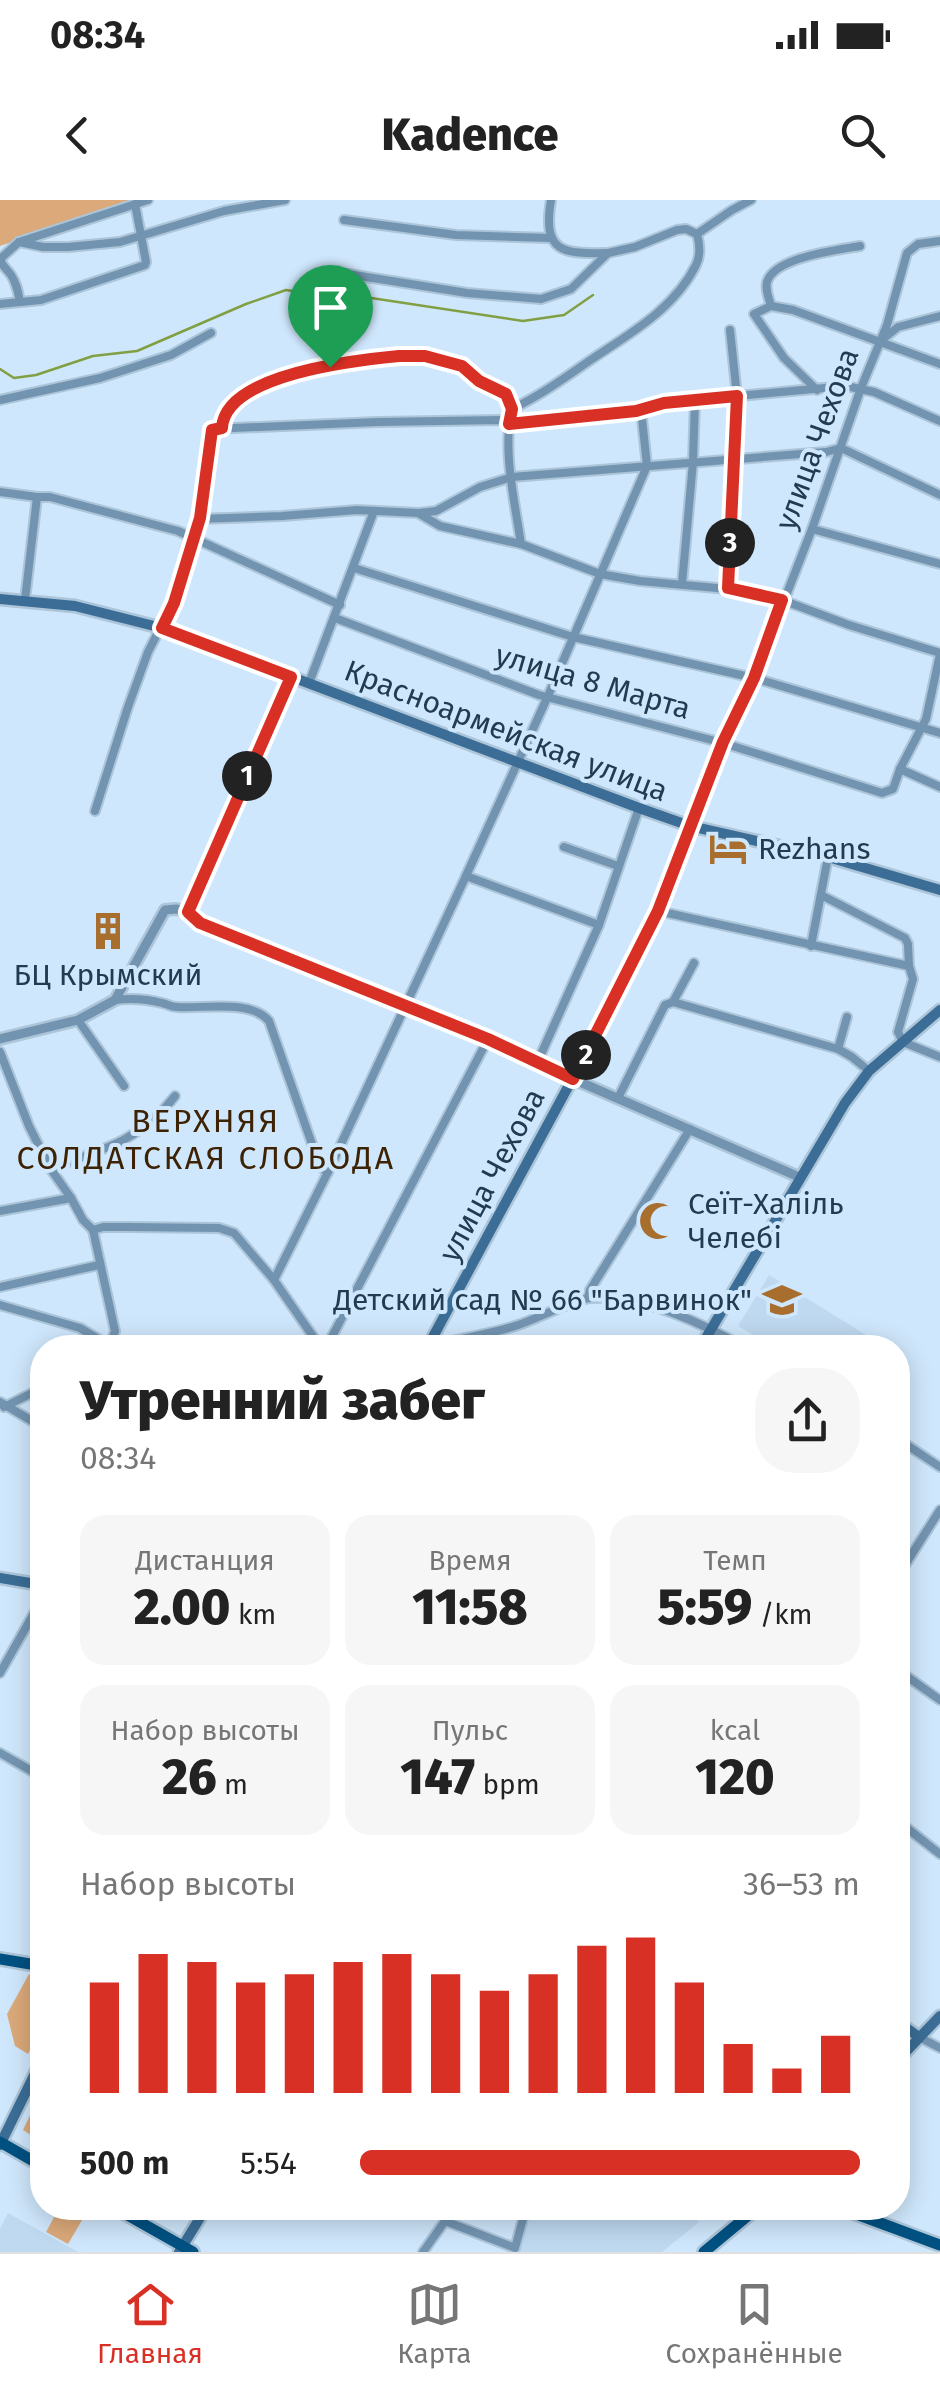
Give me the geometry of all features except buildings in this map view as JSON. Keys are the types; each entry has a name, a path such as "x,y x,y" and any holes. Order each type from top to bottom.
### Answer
{"main road":[{"name":"Красноармейская улица","path":"0,599 75,606 162,628 690,826 828,857 940,890"},
{"name":"улица Чехова","path":"434,1335 573,1079 658,911 690,826"},
{"path":"707,1335 845,1103 869,1072 940,1010"},
{"path":"0,1578 30,1583"},
{"path":"0,1959 30,1964"},
{"path":"910,2047 940,2016"},
{"path":"910,2031 919,2037"},
{"path":"30,2083 0,2143 30,2159"},
{"path":"135,2220 185,2250 200,2220"},
{"path":"704,2252 743,2220"},
{"path":"872,2220 940,2246"}],"street":[{"path":"20,302 18,287 0,258 19,242 148,200"},
{"path":"19,242 68,247 120,242 238,205 285,200"},
{"path":"551,200 551,238 559,248 570,252 608,253 634,248 686,228 697,234"},
{"path":"697,234 752,200"},
{"path":"0,304 41,300 140,268 146,262 135,204"},
{"path":"344,220 456,235 551,238"},
{"path":"512,409 543,393 649,321 675,296 697,264 697,234"},
{"name":"улица Чехова","path":"690,826 812,529 860,388 887,325 908,253 918,244 940,241"},
{"path":"771,306 766,290 768,280 784,265 860,246"},
{"path":"348,274 467,293 542,299 571,289 608,253"},
{"path":"817,390 784,358 754,314 771,306 792,310 940,364"},
{"path":"879,342 898,327 940,316"},
{"path":"728,588 737,396 730,330"},
{"path":"0,400 100,378 171,354 211,333"},
{"path":"222,428 226,410 249,392 286,374 399,356 425,356 462,366 479,381 506,394 512,409 512,477 521,544"},
{"path":"95,811 144,662 174,603 200,518 212,430 501,420 509,424 636,411 695,400 846,386 874,392 940,421"},
{"path":"682,584 695,400"},
{"path":"274,1280 466,876 647,466 641,409"},
{"path":"200,518 374,511 418,513 436,511 480,487 512,477 841,448 940,495"},
{"path":"0,492 50,497 178,531 340,605"},
{"path":"25,600 36,498"},
{"path":"308,683 374,511"},
{"path":"418,513 440,526 521,544 600,574 728,588 782,600 940,653 926,719 900,769 940,787"},
{"path":"812,529 940,564"},
{"path":"354,568 573,638 754,678 940,733"},
{"name":"улица 8 Марта","path":"334,618 539,695 723,742 882,793 893,789 900,769"},
{"path":"188,912 291,677"},
{"path":"538,1062 600,924 639,808"},
{"path":"564,847 618,866"},
{"path":"811,946 828,857"},
{"path":"466,876 600,924"},
{"path":"821,895 906,938 913,979 898,1032 902,1042 940,1057"},
{"path":"115,1000 165,910 188,912 200,923 488,1039 800,1177"},
{"path":"658,911 909,966"},
{"path":"673,1002 694,963"},
{"path":"0,1039 78,1020 115,1000 142,1000 174,1008 210,1005 256,1010 269,1021 320,1167 328,1172"},
{"path":"618,1098 665,1005 673,1002 838,1050 869,1072"},
{"path":"838,1050 847,1016"},
{"path":"78,1020 124,1086"},
{"path":"331,1335 488,1039"},
{"path":"0,1052 50,1168 93,1230 114,1335"},
{"path":"50,1168 111,1148 135,1135 176,1096"},
{"path":"588,1298 690,1128"},
{"path":"0,1211 71,1198"},
{"path":"93,1230 128,1226 219,1228 234,1233 314,1335"},
{"path":"0,1287 99,1264"},
{"path":"478,1335 515,1326 588,1298 656,1308 720,1335"},
{"path":"0,1304 80,1328 90,1335"},
{"path":"3,1405 30,1393"},
{"path":"3,1405 30,1420"},
{"path":"910,1447 940,1466"},
{"path":"910,1557 940,1510"},
{"path":"0,1673 30,1620"},
{"path":"910,1679 940,1700"},
{"path":"0,1753 30,1770"},
{"path":"910,1830 940,1854"},
{"path":"919,2037 940,2048"},
{"path":"423,2252 445,2221 515,2248 523,2220"}],"shaded area":[{"path":"0,200 133,200 0,246"},
{"name":"Детский сад № 66 \"Барвинок\"","path":"769,1275 866,1335 753,1335 738,1326"},
{"path":"30,1974 28,2054 15,2046 7,2014"},
{"path":"30,2115 30,2134 23,2130"},
{"path":"8,2213 78,2252 0,2252 0,2229"},
{"path":"52,2220 82,2220 68,2244 46,2232"},
{"path":"526,2220 699,2222 662,2252 518,2252"}],"waterway":[{"path":"0,369 14,378 36,375 93,356 137,351 286,290 358,296 523,321 564,315 593,295"}],"place":[{"name":"Rezhans","path":"728,849"},
{"name":"БЦ Крымский","path":"108,931"},
{"name":"Сеїт-Халіль Челебі","path":"658,1221"},
{"name":"Детский сад № 66 \"Барвинок\"","path":"782,1300"}],"district":[{"name":"ВЕРХНЯЯ СОЛДАТСКАЯ СЛОБОДА","path":"206,1140"}],"route":[{"path":"399,356 437,358 462,366 479,381 506,394 512,409 509,424 737,396 728,588 782,600 658,911 573,1079 488,1039 200,923 188,912 291,677 162,628 174,603 200,518 212,430 222,428 226,410 249,392 286,374 330,367 399,356"}]}
